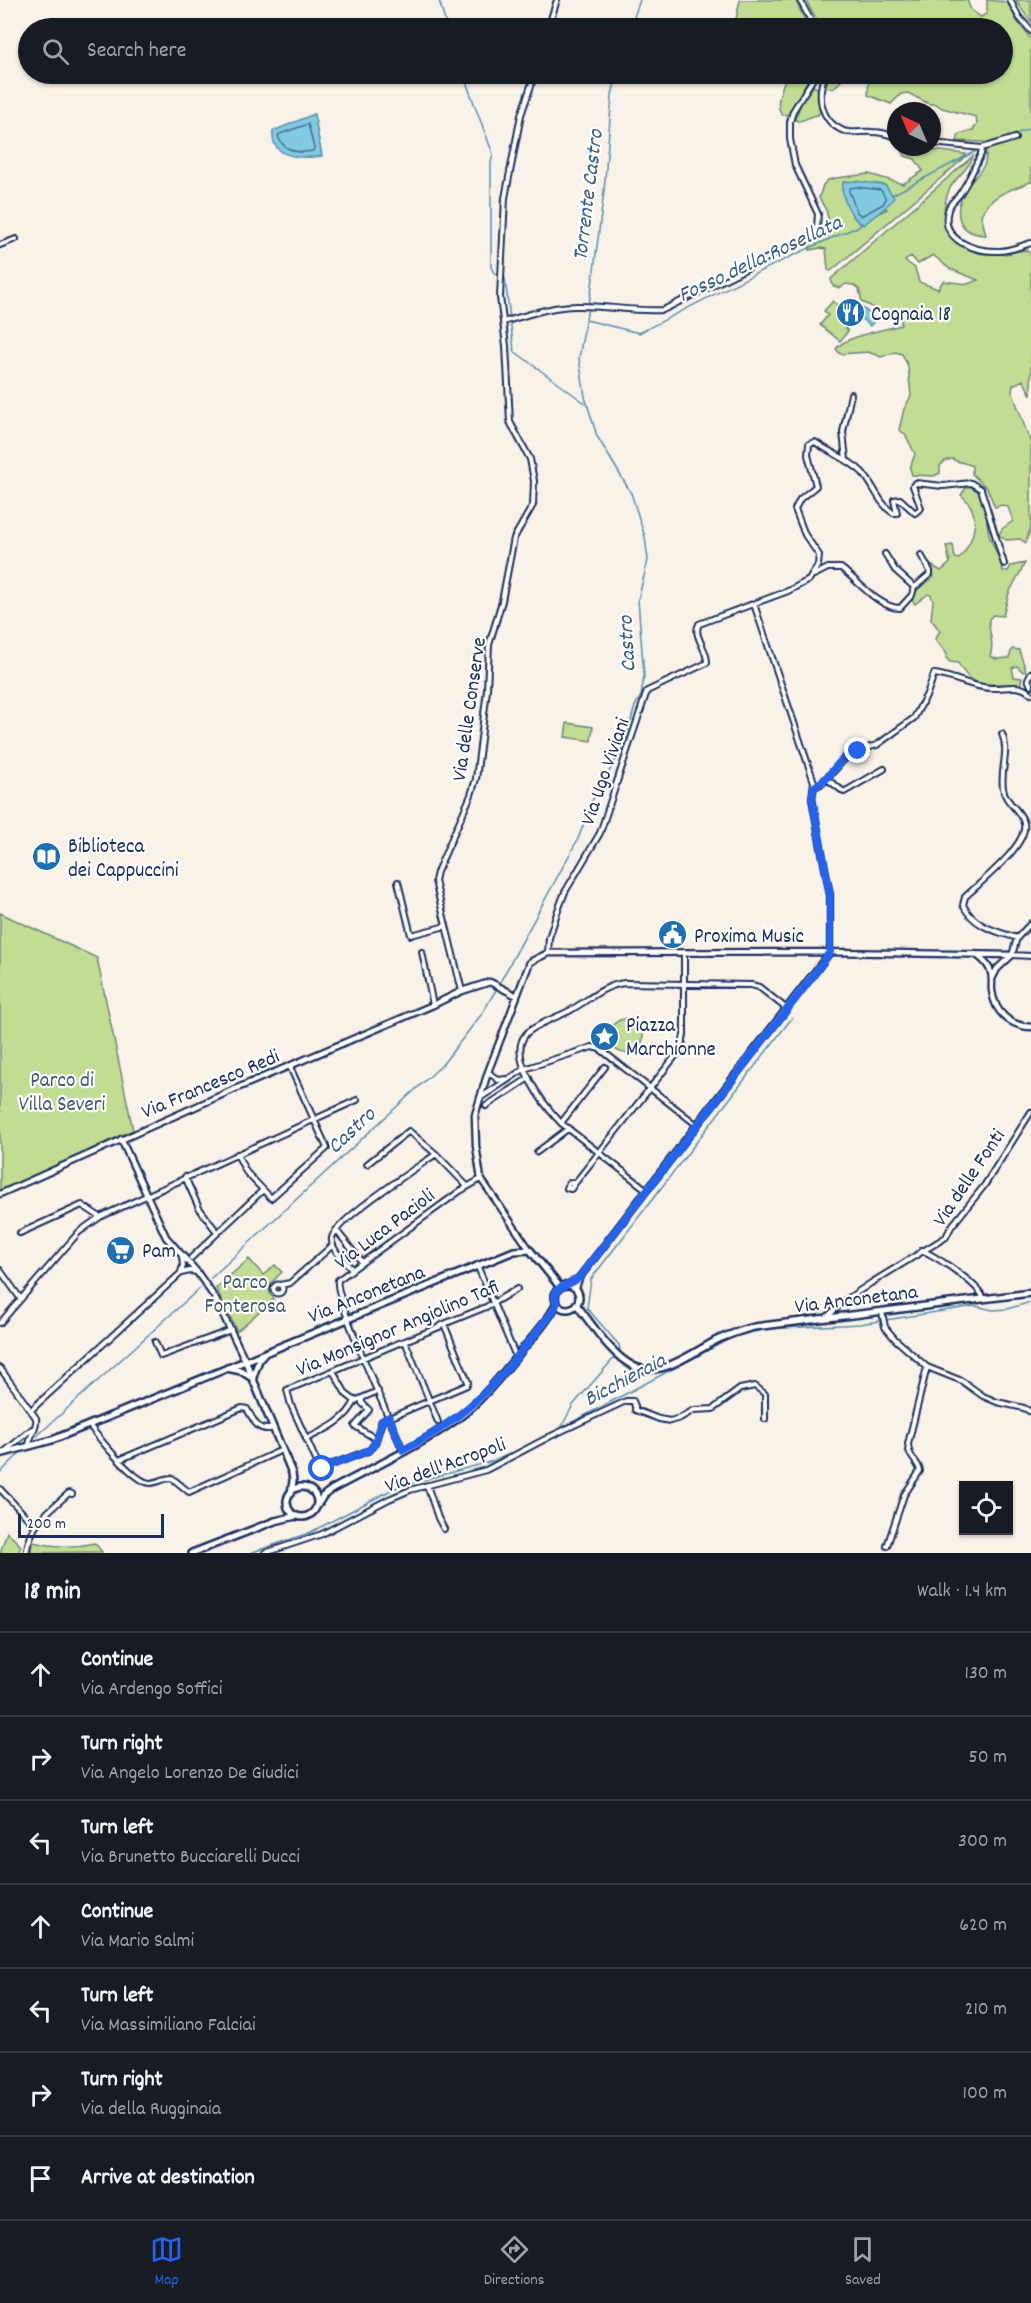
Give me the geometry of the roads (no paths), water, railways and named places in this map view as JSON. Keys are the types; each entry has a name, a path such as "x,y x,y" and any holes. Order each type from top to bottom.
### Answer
{"main road":[{"name":"Via Anconetana","path":"2,1453 52,1440 477,1265 514,1251 530,1250"},
{"path":"530,1250 560,1287"},
{"path":"568,1285 576,1288 579,1298 576,1304 569,1308 559,1305 555,1296 560,1287 568,1285"},
{"name":"Via Anconetana","path":"576,1304 617,1354 640,1369 669,1365 717,1340 754,1327 826,1317 883,1314 1031,1293"},
{"path":"192,1553 275,1521 296,1516 309,1516 323,1496 331,1490 446,1426 485,1395 559,1305"},
{"path":"252,1378 259,1360 267,1351"},
{"path":"245,1360 292,1473 293,1481 288,1500 289,1508 296,1516"},
{"path":"226,1368 236,1369 252,1378"},
{"path":"292,1473 316,1496 317,1506"},
{"path":"291,1493 297,1488 331,1490"},
{"path":"275,1521 289,1508"}],"street":[{"path":"551,18 557,0"},
{"path":"800,0 810,18"},
{"path":"1010,0 1031,31"},
{"name":"Via delle Conserve","path":"462,991 435,881 476,779 487,690 489,645 502,601 514,538 533,505 534,481 530,459 510,422 507,320 500,297 506,198 521,116 532,84"},
{"path":"507,320 566,306 663,310 799,243 814,232 818,214 801,179 789,139 793,111 810,84"},
{"path":"821,84 821,108 837,127 851,132 887,135"},
{"path":"941,144 982,148 1015,138"},
{"path":"982,148 959,196 949,207 947,216 949,230 958,240 973,248 1001,252 1031,243"},
{"path":"0,245 16,239"},
{"path":"846,460 843,432 851,394"},
{"path":"813,576 819,565 819,555 805,535 795,509 800,499 816,486 807,450 809,444 815,442 861,471 873,485 886,509 893,513 897,513 898,510 894,500 900,499 910,510 915,513 919,511 921,508 913,486 915,483 943,486 971,483 981,489 1004,564"},
{"path":"885,554 895,570 913,584 914,588"},
{"path":"568,1285 579,1278 830,952 830,895 812,798 814,787 754,604 788,591 828,568 841,568 865,589 894,608 900,608 906,604 914,588 930,574 921,555"},
{"name":"Via Ugo Viviani","path":"548,953 549,938 565,892 600,833 648,691 707,663 708,656 696,628 699,624 754,604"},
{"path":"1031,673 1028,679 1031,686"},
{"path":"814,787 827,779 850,753 877,745 914,718 927,694 934,674 989,688 1023,687 1031,694"},
{"path":"1002,734 1007,744 1002,768 1004,792 1022,818 1023,835 1014,850 965,897 963,905 981,926 1017,938"},
{"path":"827,779 844,792 884,769"},
{"path":"398,882 411,934 446,926"},
{"path":"1031,922 1017,938 1012,955 997,969 993,977 992,990 996,1005 1010,1022 1019,1026 1031,1027"},
{"path":"422,952 433,1005"},
{"path":"575,1183 650,1089 682,1044 684,952"},
{"path":"530,1250 481,1179 476,1146 475,1115 488,1072 531,962 548,953 830,952 974,953 1031,956"},
{"path":"974,953 990,968 993,977"},
{"path":"990,968 994,954"},
{"path":"994,954 997,969"},
{"name":"Via Francesco Redi","path":"0,1194 121,1138 291,1067 462,991 490,982 517,996"},
{"path":"647,1190 561,1123 524,1069 520,1053 521,1041 528,1031 560,1016 601,990 625,983 759,987 787,1010"},
{"path":"479,1098 524,1069 592,1047 600,1049 697,1125"},
{"path":"237,1154 246,1172 271,1198 327,1148 291,1067"},
{"path":"561,1123 605,1067"},
{"path":"488,1072 495,1079"},
{"path":"486,1106 529,1078"},
{"path":"484,1083 495,1079 507,1079"},
{"path":"484,1083 494,1088"},
{"path":"0,1323 79,1233 100,1217 357,1100"},
{"name":"Via delle Fonti","path":"826,1317 844,1301 946,1237 951,1227 984,1186 1031,1112"},
{"path":"537,1152 570,1128"},
{"path":"367,1164 409,1131 436,1154 467,1186"},
{"path":"121,1138 166,1237 182,1256 189,1260 215,1298 245,1360"},
{"path":"352,1269 333,1245 335,1229 436,1154"},
{"path":"185,1177 199,1209 218,1232"},
{"name":"Via Luca Pacioli","path":"347,1318 336,1286 338,1280 467,1186 481,1179"},
{"path":"189,1260 263,1190"},
{"path":"20,1233 82,1205 100,1217"},
{"path":"335,1229 362,1262"},
{"path":"290,1283 275,1286 274,1290 278,1293 282,1291 333,1245"},
{"name":"Via delle Fonti","path":"922,1250 981,1292 984,1299"},
{"path":"181,1273 182,1256"},
{"path":"477,1265 516,1358"},
{"path":"0,1270 20,1298"},
{"path":"31,1410 181,1273 197,1272"},
{"path":"576,1288 579,1278"},
{"path":"280,1285 282,1291"},
{"name":"Via Monsignor Angiolino Tafi","path":"306,1440 291,1406 287,1390 493,1304 518,1289"},
{"path":"883,1314 885,1326 895,1340 927,1367 962,1382 983,1396 1031,1412"},
{"path":"347,1318 403,1450"},
{"path":"378,1391 355,1401 350,1411 342,1418 306,1440 318,1467 322,1469 370,1450 381,1422 468,1383 444,1324"},
{"path":"154,1342 161,1356 231,1330"},
{"path":"405,1341 438,1422"},
{"path":"887,1546 904,1495 920,1471 919,1466 909,1454 908,1444 927,1367"},
{"path":"0,1368 2,1375 31,1410 37,1423 29,1439 29,1446"},
{"path":"333,1371 346,1395 355,1401"},
{"name":"Via dell'Acropoli","path":"266,1553 322,1534 389,1499 427,1485 486,1470 626,1401 633,1401 634,1410 670,1421 694,1410 713,1409 740,1389 755,1386 765,1394 765,1419"},
{"path":"362,1399 362,1403 369,1410 355,1426 376,1438"},
{"path":"119,1460 242,1408 247,1409 254,1423 259,1427 273,1428"},
{"path":"88,1425 119,1460 142,1480 152,1483 172,1478 189,1491 282,1450"},
{"path":"2,1453 33,1429"},
{"path":"427,1485 444,1529"},
{"path":"0,1490 35,1526"},
{"path":"26,1553 35,1526 69,1493 72,1494"}],"water":[{"path":"314,114 322,156 297,157 282,152 273,140 273,131"},
{"path":"856,181 885,185 894,197 887,206 864,225 855,218 843,194 843,182"},
{"path":"863,308 876,319 870,326 857,315"}],"waterway":[{"path":"439,0 444,18"},
{"name":"Torrente Castro","path":"634,18 640,0"},
{"path":"467,84 493,154 491,163 491,267 494,273 503,275 505,278 514,351 585,403"},
{"name":"Castro","path":"499,984 578,839 593,799 624,746 635,706 641,696 644,676 638,600 648,560 645,537 631,493 597,436 585,397 579,358 592,286 615,84"},
{"name":"Fosso della Rosellata","path":"1001,140 1031,128"},
{"name":"Fosso della Rosellata","path":"892,195 980,149"},
{"name":"Fosso della Rosellata","path":"586,320 639,333 776,264 860,226 862,223"},
{"name":"Castro","path":"211,1278 442,1065 481,1015 496,990"},
{"path":"620,1350 619,1345 587,1308 591,1279 792,1018"},
{"name":"Castro","path":"37,1436 200,1288"},
{"name":"Bicchieraia","path":"250,1553 309,1533 397,1487 493,1461 516,1452 733,1337 766,1329 860,1324 975,1306 993,1310 1007,1309 1031,1302"},
{"path":"562,1426 573,1405 614,1358"},
{"name":"Castro","path":"0,1473 18,1455"}],"place":[{"name":"Cognaia 18","path":"850,313"},
{"name":"Biblioteca dei Cappuccini","path":"47,857"},
{"name":"Proxima Music","path":"673,935"},
{"name":"Piazza Marchionne","path":"605,1036"},
{"name":"Pam","path":"121,1250"}],"park label":[{"name":"Parco di Villa Severi","path":"62,1091"},
{"name":"Parco Fonterosa","path":"245,1293"}]}
